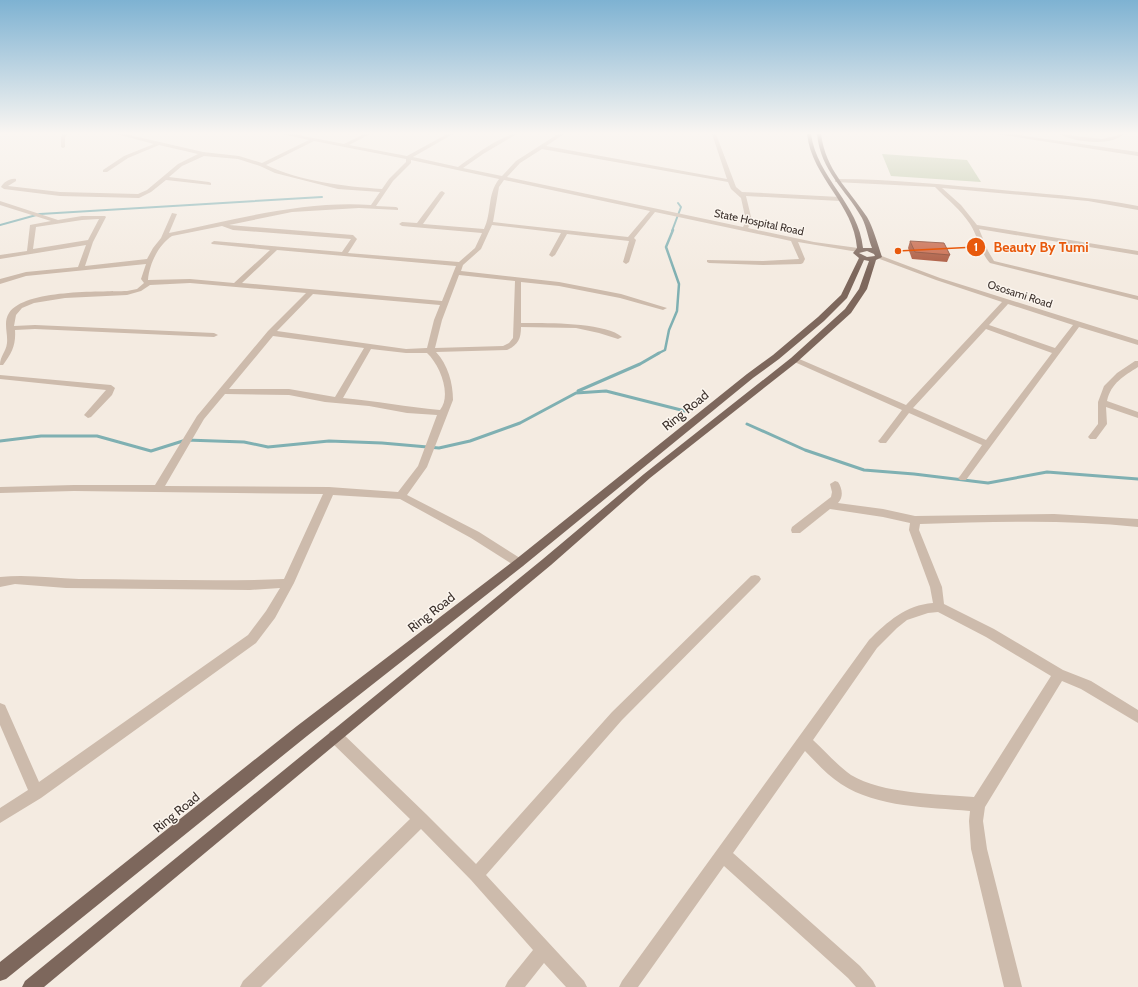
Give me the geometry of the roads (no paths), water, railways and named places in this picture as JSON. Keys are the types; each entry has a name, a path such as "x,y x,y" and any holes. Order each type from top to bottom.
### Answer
{"main road":[{"path":"828,180 858,227 859,253 868,249 876,257"},
{"path":"31,987 547,562 647,476 794,360 835,324 848,310 863,289 876,257 869,227 837,181"},
{"name":"Ring Road","path":"0,973 289,741 519,563 750,376 776,357 821,319 844,296 859,253"}],"street":[{"path":"14,180 6,184 4,187 60,194 134,196 146,194 162,180"},
{"path":"179,180 209,184"},
{"path":"310,180 338,187 383,191"},
{"path":"373,206 391,180"},
{"path":"430,351 438,320 460,264 478,249 490,223 496,187 501,180"},
{"name":"State Hospital Road","path":"507,180 682,215 859,253"},
{"path":"726,180 731,181 733,188 742,194 840,200"},
{"path":"837,181 870,181 1089,200 1138,208"},
{"path":"938,187 958,206 974,227 982,241 989,259 992,262 1138,298"},
{"path":"419,225 442,193"},
{"path":"742,194 749,216 749,221 745,229"},
{"path":"0,203 58,221"},
{"path":"164,238 181,232 292,210 373,206 396,209"},
{"path":"630,238 654,210"},
{"path":"148,284 144,281 144,279 159,243 164,238 174,214"},
{"path":"30,252 32,226 58,221 103,217 90,242 81,268"},
{"path":"490,223 630,238"},
{"path":"220,224 233,228 353,237 354,239 344,254"},
{"path":"402,224 486,231"},
{"path":"974,227 1014,232 1138,253"},
{"path":"552,256 565,231"},
{"path":"626,262 633,240 630,238"},
{"path":"709,262 801,262 802,259 793,239"},
{"path":"0,257 90,242"},
{"path":"214,244 460,264"},
{"path":"236,285 275,249"},
{"name":"Ososami Road","path":"876,257 1006,301 1138,343"},
{"path":"0,282 26,274 151,261"},
{"path":"457,274 546,282 607,293 663,308"},
{"path":"270,333 406,351 504,348 514,343 517,338 518,280"},
{"path":"0,363 11,346 10,328 12,315 16,309 30,301 53,297 127,293 139,290 148,284 184,281 444,303"},
{"path":"157,490 200,418 221,391 270,333 311,292"},
{"path":"882,441 908,408 985,326 1006,301"},
{"path":"964,478 1078,324"},
{"path":"518,325 576,326 618,337"},
{"path":"985,326 1058,352"},
{"path":"10,328 35,327 214,335"},
{"path":"338,400 369,346"},
{"path":"401,496 422,467 442,418 442,413 446,410 448,402 447,380 437,356 430,351"},
{"path":"794,360 840,381 908,408 988,444"},
{"path":"1093,437 1103,424 1102,402 1107,385 1115,377 1138,363"},
{"path":"0,377 110,388 109,393 88,416"},
{"path":"221,391 289,392 420,412 442,413"},
{"path":"1102,402 1138,415"},
{"path":"796,530 836,499 837,492 835,484"},
{"path":"0,490 74,488 329,491 401,496 475,535 519,563"},
{"path":"0,816 36,794 252,639 273,613 313,531 329,491"},
{"path":"828,505 883,513 915,520 1065,518 1107,519 1138,523"},
{"path":"915,520 914,530 936,587 940,607"},
{"path":"476,875 617,716 755,579"},
{"path":"0,582 15,580 66,583 250,585 288,583"},
{"path":"628,987 873,644 894,624 904,617 927,608 940,607 990,633 1059,674 1086,685 1138,716"},
{"path":"1014,987 979,849 976,821 978,805 1059,674"},
{"path":"0,709 36,794"},
{"path":"335,736 476,875 578,987"},
{"path":"804,741 847,780 867,790 978,805"},
{"path":"249,987 421,820"},
{"path":"723,855 854,972 867,987"},
{"path":"514,987 544,950"}],"waterway":[{"path":"0,225 40,214 322,197"},
{"path":"672,231 681,207 678,203"},
{"path":"659,353 665,350 669,330 677,311 679,284 666,247 673,230"},
{"path":"578,391 640,364 659,353"},
{"path":"0,441 41,436 97,436 151,451 186,440 244,442 268,447 329,441 382,443 439,448 470,441 520,423 576,393 606,391 685,411"},
{"path":"747,424 805,450 864,470 914,474 988,483 1047,472 1138,479"}],"place":[{"name":"Beauty By Tumi","path":"898,251"}]}
